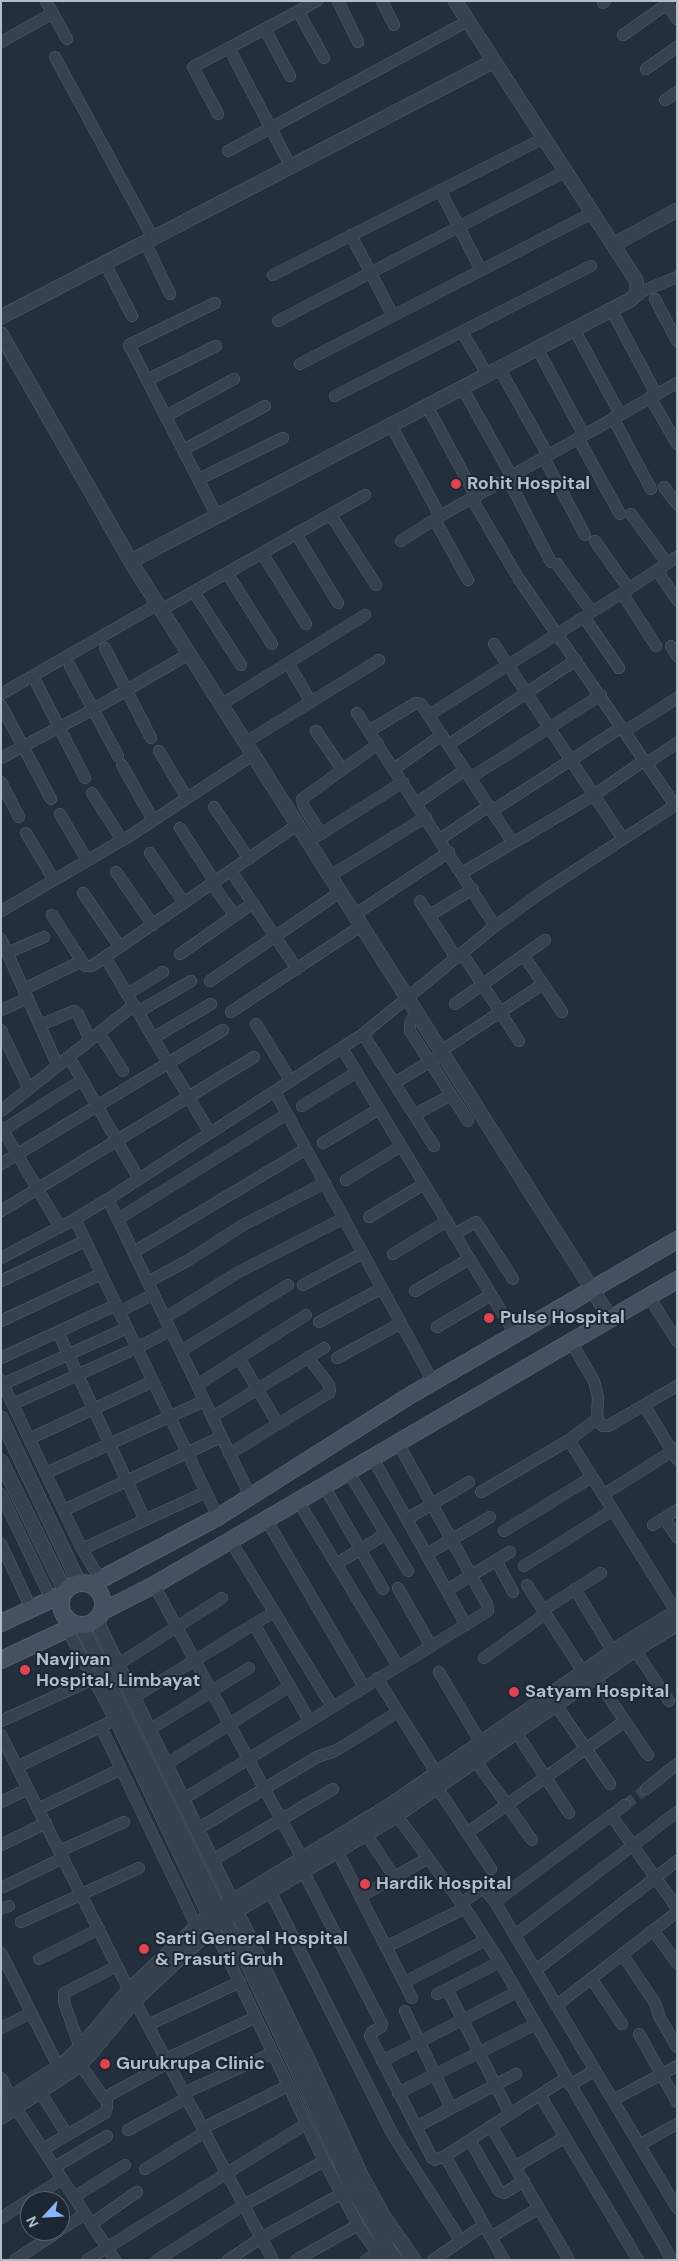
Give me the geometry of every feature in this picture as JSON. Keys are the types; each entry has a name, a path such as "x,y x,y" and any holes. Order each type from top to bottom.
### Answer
{"main road":[{"path":"1,1623 218,1517 433,1382 677,1240"},
{"path":"1,1660 85,1622 154,1585 677,1280"},
{"path":"75,1588 100,1594 103,1601 85,1622 69,1622 62,1613 60,1602 75,1588"}],"street":[{"path":"46,1 67,39"},
{"path":"218,114 193,67 317,1"},
{"path":"338,1 358,42"},
{"path":"382,1 394,25"},
{"path":"455,1 636,280 638,293"},
{"path":"623,35 666,3 677,19"},
{"path":"298,11 324,58"},
{"path":"1,42 53,12"},
{"path":"228,152 468,21"},
{"path":"265,29 290,76"},
{"path":"646,69 677,47"},
{"path":"229,48 291,166"},
{"path":"55,58 149,240 170,294"},
{"path":"1,317 494,61"},
{"path":"665,100 677,92"},
{"path":"273,275 544,138"},
{"path":"278,321 566,172"},
{"path":"440,190 481,270"},
{"path":"613,245 677,210"},
{"path":"300,364 592,212"},
{"path":"351,235 393,316"},
{"path":"105,263 132,316"},
{"path":"335,396 591,266"},
{"path":"131,561 630,300 638,293 677,277"},
{"path":"655,299 677,341"},
{"path":"215,302 129,345 217,516"},
{"path":"611,309 677,444"},
{"path":"574,328 651,488"},
{"path":"462,332 493,371 546,457 590,538 626,591 656,646"},
{"path":"1,334 131,561 611,1319"},
{"path":"147,380 216,346"},
{"path":"537,348 581,437 625,514 667,564 677,600"},
{"path":"166,416 234,379"},
{"path":"401,541 616,416 677,383"},
{"path":"462,387 554,563 588,614 619,668"},
{"path":"183,450 265,406"},
{"path":"1,1258 108,1199 363,1034 495,926 545,890 676,804 517,577 427,406"},
{"path":"391,425 468,580"},
{"path":"199,479 283,438"},
{"path":"664,487 677,504"},
{"path":"1,694 160,607 194,592 365,495"},
{"path":"331,515 376,585"},
{"path":"296,534 338,603"},
{"path":"262,553 306,624"},
{"path":"429,715 667,564"},
{"path":"227,573 272,644"},
{"path":"194,592 241,665"},
{"path":"222,704 365,615"},
{"path":"494,644 623,839"},
{"path":"106,648 151,738"},
{"path":"1,758 94,709 189,654"},
{"path":"246,742 379,660"},
{"path":"394,768 527,694 576,660"},
{"path":"288,663 311,702"},
{"path":"70,666 153,820"},
{"path":"37,684 85,778"},
{"path":"416,803 549,727 600,695"},
{"path":"440,840 570,760 677,698"},
{"path":"369,731 416,703 421,704 513,843"},
{"path":"1,705 51,799"},
{"path":"357,712 473,889 495,926"},
{"path":"316,731 342,769"},
{"path":"321,834 304,807 302,799 378,744"},
{"path":"462,873 677,744"},
{"path":"159,751 187,798"},
{"path":"1,911 122,840 253,755"},
{"path":"1,782 19,817"},
{"path":"308,842 403,782"},
{"path":"92,793 122,840"},
{"path":"214,807 249,858"},
{"path":"60,814 87,860"},
{"path":"330,876 426,817"},
{"path":"52,915 85,966 89,967 297,825"},
{"path":"180,828 235,916"},
{"path":"26,833 54,880"},
{"path":"231,1012 297,969 358,920 449,852"},
{"path":"150,853 184,903"},
{"path":"231,871 297,969"},
{"path":"116,872 153,925"},
{"path":"430,916 473,889"},
{"path":"210,981 340,892"},
{"path":"83,893 120,947"},
{"path":"420,901 459,956 482,984 519,1041"},
{"path":"180,954 253,904"},
{"path":"7,952 44,936"},
{"path":"1,939 58,1066"},
{"path":"455,1004 545,940"},
{"path":"524,956 562,1012"},
{"path":"105,957 210,1133"},
{"path":"1,1010 82,961"},
{"path":"127,994 163,972"},
{"path":"1,1111 94,1036 136,1009 190,980"},
{"path":"394,1083 430,1062 500,1011 543,984"},
{"path":"153,1038 211,1004"},
{"path":"40,1025 74,1011 123,1071"},
{"path":"416,1012 410,1023 410,1031 468,1121"},
{"path":"256,1024 291,1081"},
{"path":"1,1030 29,1089"},
{"path":"1,1164 222,1030"},
{"path":"363,1034 434,1146"},
{"path":"342,1048 515,1334"},
{"path":"69,1057 139,1179"},
{"path":"1,1210 254,1057"},
{"path":"302,1106 357,1072"},
{"path":"60,1227 2,1128 82,1080"},
{"path":"275,1092 433,1382"},
{"path":"414,1116 451,1095"},
{"path":"323,1143 379,1110"},
{"path":"118,1219 287,1114"},
{"path":"346,1180 401,1146"},
{"path":"134,1252 306,1149"},
{"path":"148,1282 243,1225 325,1184"},
{"path":"369,1217 424,1184"},
{"path":"108,1199 250,1496"},
{"path":"165,1318 237,1273 344,1218"},
{"path":"74,1219 127,1328 132,1350 169,1416 218,1517"},
{"path":"393,1254 447,1221"},
{"path":"454,1234 476,1222 513,1279"},
{"path":"1,1281 85,1241"},
{"path":"303,1285 363,1253"},
{"path":"415,1291 469,1259"},
{"path":"1,1321 101,1274"},
{"path":"181,1351 288,1285"},
{"path":"319,1322 382,1288"},
{"path":"1,1358 58,1332 154,1294"},
{"path":"437,1326 491,1295"},
{"path":"649,1296 677,1341"},
{"path":"197,1385 306,1315"},
{"path":"337,1358 401,1323"},
{"path":"75,1588 82,1549 2,1382 127,1328"},
{"path":"13,1404 132,1350 171,1330"},
{"path":"58,1332 145,1520"},
{"path":"572,1342 594,1381 598,1397 597,1419 602,1426 608,1426 677,1386"},
{"path":"212,1417 324,1348"},
{"path":"229,1454 329,1393 329,1385 308,1357"},
{"path":"239,1358 278,1424"},
{"path":"29,1439 145,1385"},
{"path":"46,1473 204,1401"},
{"path":"603,1494 675,1453 644,1405"},
{"path":"1,1418 75,1588"},
{"path":"481,1492 569,1440 597,1419"},
{"path":"64,1510 221,1437"},
{"path":"435,1779 475,1760 516,1732 613,1652 677,1611 569,1440"},
{"path":"182,1800 377,1678 486,1613 488,1608 471,1575 398,1443"},
{"path":"372,1458 466,1625"},
{"path":"1,1461 75,1588"},
{"path":"348,1471 408,1571"},
{"path":"504,1531 592,1477"},
{"path":"407,1520 469,1482"},
{"path":"324,1486 383,1589"},
{"path":"82,1549 206,1492"},
{"path":"1,1494 75,1588"},
{"path":"298,1501 398,1666"},
{"path":"524,1566 613,1510"},
{"path":"653,1525 677,1510"},
{"path":"427,1554 490,1517"},
{"path":"664,1518 677,1537"},
{"path":"266,1519 364,1687"},
{"path":"336,1564 386,1534"},
{"path":"230,1540 332,1706"},
{"path":"1,1544 32,1608"},
{"path":"447,1590 510,1552"},
{"path":"496,1560 513,1592"},
{"path":"484,1658 544,1612 601,1573"},
{"path":"154,1585 281,1820 382,2024 370,2036 432,2158 439,2159 445,2156 540,2095 595,2070"},
{"path":"527,1585 544,1612 648,1755"},
{"path":"398,1588 431,1646"},
{"path":"575,1590 613,1652"},
{"path":"117,1665 222,1598"},
{"path":"133,1698 194,1659 274,1612"},
{"path":"85,1622 117,1665 211,1861 222,1914 240,1982 324,2161 358,2225 379,2256 366,2260"},
{"path":"85,1622 99,1677 248,1964 352,2188 395,2260"},
{"path":"254,1624 309,1720"},
{"path":"589,1673 635,1650 677,1624"},
{"path":"635,1650 669,1701"},
{"path":"149,1730 249,1668"},
{"path":"439,1672 481,1743"},
{"path":"1,1720 99,1677"},
{"path":"377,1678 467,1833 491,1870"},
{"path":"165,1765 290,1686"},
{"path":"10,2104 41,2093 82,2057 132,1995 196,1926 270,1891 302,1865 336,1851 366,1834 393,1810 481,1743 553,1700"},
{"path":"553,1700 610,1784"},
{"path":"196,1830 317,1757 335,1752 398,1712"},
{"path":"18,1767 120,1718"},
{"path":"467,1833 625,1721"},
{"path":"101,1726 196,1926"},
{"path":"516,1732 569,1813"},
{"path":"1,1735 6,1756 18,1767 117,1966 273,2260"},
{"path":"475,1760 532,1840"},
{"path":"646,1789 677,1764"},
{"path":"38,1808 122,1769"},
{"path":"1,1802 28,1789"},
{"path":"211,1861 333,1789"},
{"path":"495,1902 625,1805"},
{"path":"393,1810 463,1906 500,1962 672,2260"},
{"path":"132,1995 222,1914 393,1810"},
{"path":"515,1935 677,1812"},
{"path":"556,2005 677,1910 611,1815"},
{"path":"3,1887 124,1822"},
{"path":"1,1846 46,1823"},
{"path":"366,1834 395,1878"},
{"path":"336,1851 412,1998"},
{"path":"360,1897 428,1858"},
{"path":"536,1970 677,1861"},
{"path":"21,1922 139,1868"},
{"path":"386,1947 463,1906 480,1890 485,1890 495,1902 515,1935 677,2208"},
{"path":"270,1891 393,2134 461,2241"},
{"path":"222,1914 310,2064 361,2175 384,2217 414,2260"},
{"path":"39,1959 99,1929"},
{"path":"653,1930 677,1963"},
{"path":"405,1982 486,1940"},
{"path":"1,1953 4,1965 32,2013 59,2068"},
{"path":"622,1954 655,2003 660,2018 677,2046"},
{"path":"500,1962 442,1991 462,2019 510,2114"},
{"path":"117,1966 64,1993 64,2002 82,2057 101,2097 107,2097 167,2061 256,2017"},
{"path":"591,1978 622,2024"},
{"path":"148,2025 240,1982"},
{"path":"382,2061 517,1992"},
{"path":"405,2010 451,2108"},
{"path":"1,2028 32,2013"},
{"path":"398,2093 536,2024"},
{"path":"639,2034 677,2102"},
{"path":"128,2130 186,2096 272,2053"},
{"path":"1,2117 10,2104 59,2068 82,2057"},
{"path":"613,2100 677,2066"},
{"path":"416,2127 516,2074"},
{"path":"1,2078 10,2104 43,2149 115,2260"},
{"path":"145,2169 204,2130 288,2086"},
{"path":"41,2093 66,2135"},
{"path":"540,2095 638,2260"},
{"path":"43,2149 107,2111 107,2097"},
{"path":"87,2260 306,2124"},
{"path":"640,2145 677,2124"},
{"path":"491,2126 570,2260"},
{"path":"55,2167 107,2136"},
{"path":"516,2167 565,2137"},
{"path":"470,2140 499,2191 504,2192 524,2181"},
{"path":"445,2156 504,2260"},
{"path":"157,2260 244,2205 324,2161"},
{"path":"74,2197 125,2165"},
{"path":"48,2191 62,2179"},
{"path":"70,2227 137,2192"},
{"path":"228,2260 261,2238 341,2194"},
{"path":"491,2237 539,2208"},
{"path":"1,2218 20,2211"},
{"path":"296,2260 358,2225"},
{"path":"433,2260 484,2225"},
{"path":"15,2260 38,2241"}],"tunnel":[{"path":"625,1805 646,1789"}],"place":[{"name":"Rohit Hospital","path":"456,484"},
{"name":"Pulse Hospital","path":"489,1318"},
{"name":"Navjivan Hospital, Limbayat","path":"25,1670"},
{"name":"Satyam Hospital","path":"514,1692"},
{"name":"Hardik Hospital","path":"365,1884"},
{"name":"Sarti General Hospital & Prasuti Gruh","path":"144,1949"},
{"name":"Gurukrupa Clinic","path":"105,2064"}]}
